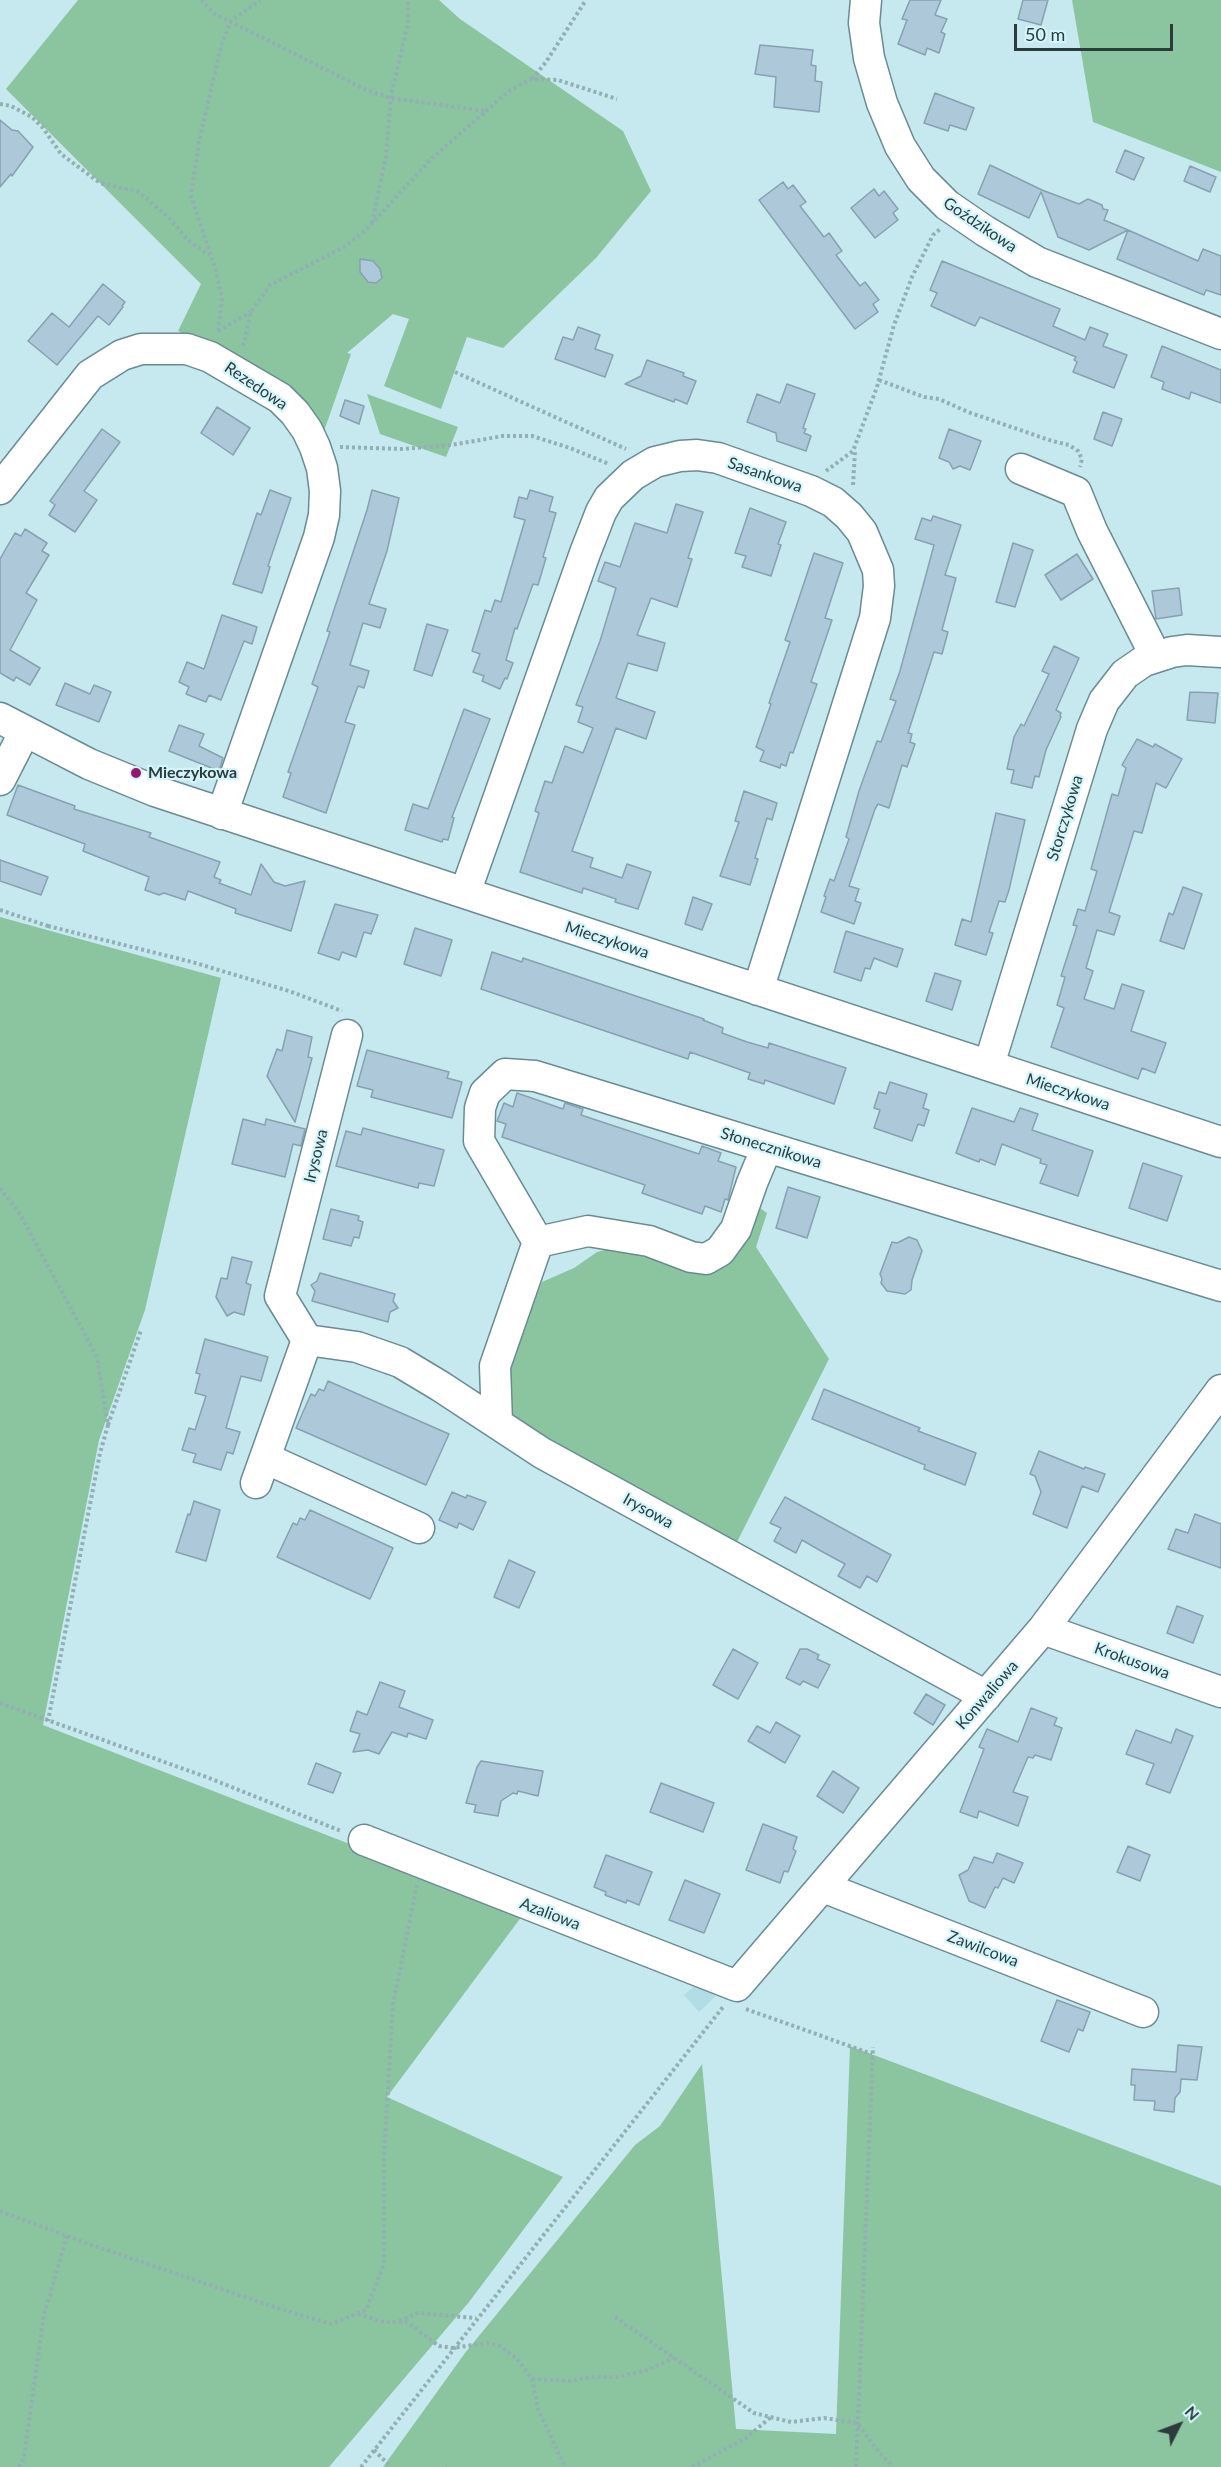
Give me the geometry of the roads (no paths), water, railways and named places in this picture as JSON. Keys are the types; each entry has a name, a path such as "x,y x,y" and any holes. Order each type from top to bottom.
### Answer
{"street":[{"name":"Goździkowa","path":"866,0 864,23 869,58 882,103 895,135 921,178 947,205 1036,262 1221,334"},
{"name":"Rezedowa","path":"0,489 74,391 90,375 122,355 141,349 187,349 210,357 280,398 295,413 315,447 322,468 325,491 319,537 222,814"},
{"name":"Sasankowa","path":"465,894 593,531 609,498 644,468 680,456 718,458 833,502 862,532 878,570 879,599 758,990"},
{"path":"1021,469 1075,492 1092,531 1156,657"},
{"name":"Storczykowa","path":"989,1065 1097,714 1110,691 1125,674 1144,661 1187,650 1221,652"},
{"name":"Mieczykowa","path":"12,725 122,778 222,814 1221,1142"},
{"path":"0,780 12,725"},
{"name":"Irysowa","path":"346,1025 280,1296 307,1340 357,1347 400,1362 542,1453 986,1696"},
{"name":"Słonecznikowa","path":"538,1242 479,1141 480,1108 485,1093 505,1074 536,1076 1221,1286"},
{"path":"497,1423 495,1366 538,1242 588,1231 649,1241 691,1257 706,1259 720,1251 736,1229 767,1147"},
{"path":"307,1340 260,1471 418,1528"},
{"name":"Konwaliowa","path":"732,1994 1043,1629 1221,1391"},
{"name":"Krokusowa","path":"1043,1629 1221,1692"},
{"name":"Azaliowa","path":"364,1840 732,1994"},
{"name":"Zawilcowa","path":"822,1887 1143,2012"}],"place":[{"name":"Mieczykowa","path":"136,773"}]}
